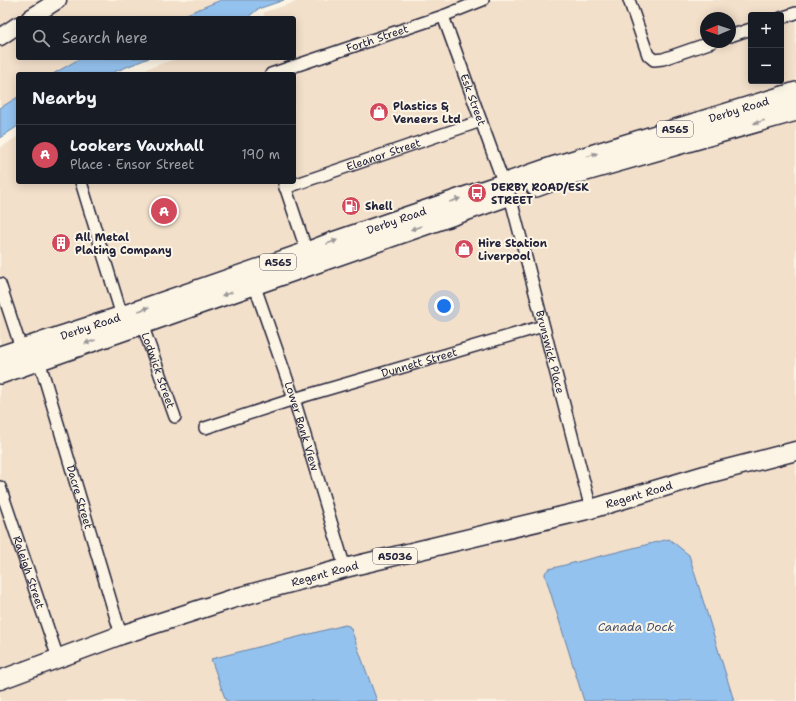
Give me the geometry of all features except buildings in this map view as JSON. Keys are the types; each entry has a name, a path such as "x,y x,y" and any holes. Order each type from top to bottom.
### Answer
{"highway":[{"name":"Derby Road","path":"0,374 254,284 507,190 555,166 792,94"},
{"name":"Derby Road","path":"0,356 122,316 307,252 330,242 507,190 558,179 796,111"}],"main road":[{"path":"33,16 58,0"},
{"path":"0,37 16,26"},
{"name":"Regent Road","path":"0,680 121,635 235,598 345,568 591,509 712,473 796,451"}],"street":[{"name":"Forth Street","path":"277,72 443,16 483,0"},
{"path":"629,0 648,55 654,60 663,59 700,46"},
{"path":"784,17 796,13"},
{"name":"Esk Street","path":"443,16 480,121 507,190"},
{"path":"736,34 748,29"},
{"name":"Eleanor Street","path":"296,181 480,121"},
{"path":"82,184 122,316"},
{"path":"284,185 307,252"},
{"name":"Brunswick Place","path":"507,190 591,509"},
{"path":"0,284 21,348"},
{"name":"Lower Bank View","path":"254,284 294,399 345,568"},
{"name":"Lodwick Street","path":"142,324 175,417"},
{"name":"Dunnett Street","path":"205,428 294,399 543,326"},
{"name":"Dacre Street","path":"39,360 121,635"},
{"name":"Raleigh Street","path":"0,487 58,658"}],"shaded area":[{"path":"0,0 220,0 182,16 16,16 16,60 78,60 56,72 16,72 16,98 0,108"},
{"path":"302,0 796,0 796,92 0,356 0,148 16,137 16,184 296,184 296,72 137,72 172,60 296,60 296,16 264,16 264,12"},
{"path":"796,111 796,701 0,701 0,374 558,179"}],"water":[{"path":"221,0 284,0 258,9 249,16 182,16"},
{"path":"78,60 144,60 114,72 56,72"},
{"path":"16,98 16,127 0,138 0,108"},
{"name":"Canada Dock","path":"669,539 689,555 734,701 584,701 545,577 546,572 549,569"},
{"path":"345,625 349,626 351,629 377,701 226,701 211,659"}],"place":[{"name":"Plastics & Veneers Ltd","path":"379,112"},
{"name":"DERBY ROAD/ESK STREET","path":"477,193"},
{"name":"Shell","path":"351,206"},
{"name":"Lookers Vauxhall","path":"164,211"},
{"name":"All Metal Plating Company","path":"61,243"},
{"name":"Hire Station Liverpool","path":"464,249"}]}
